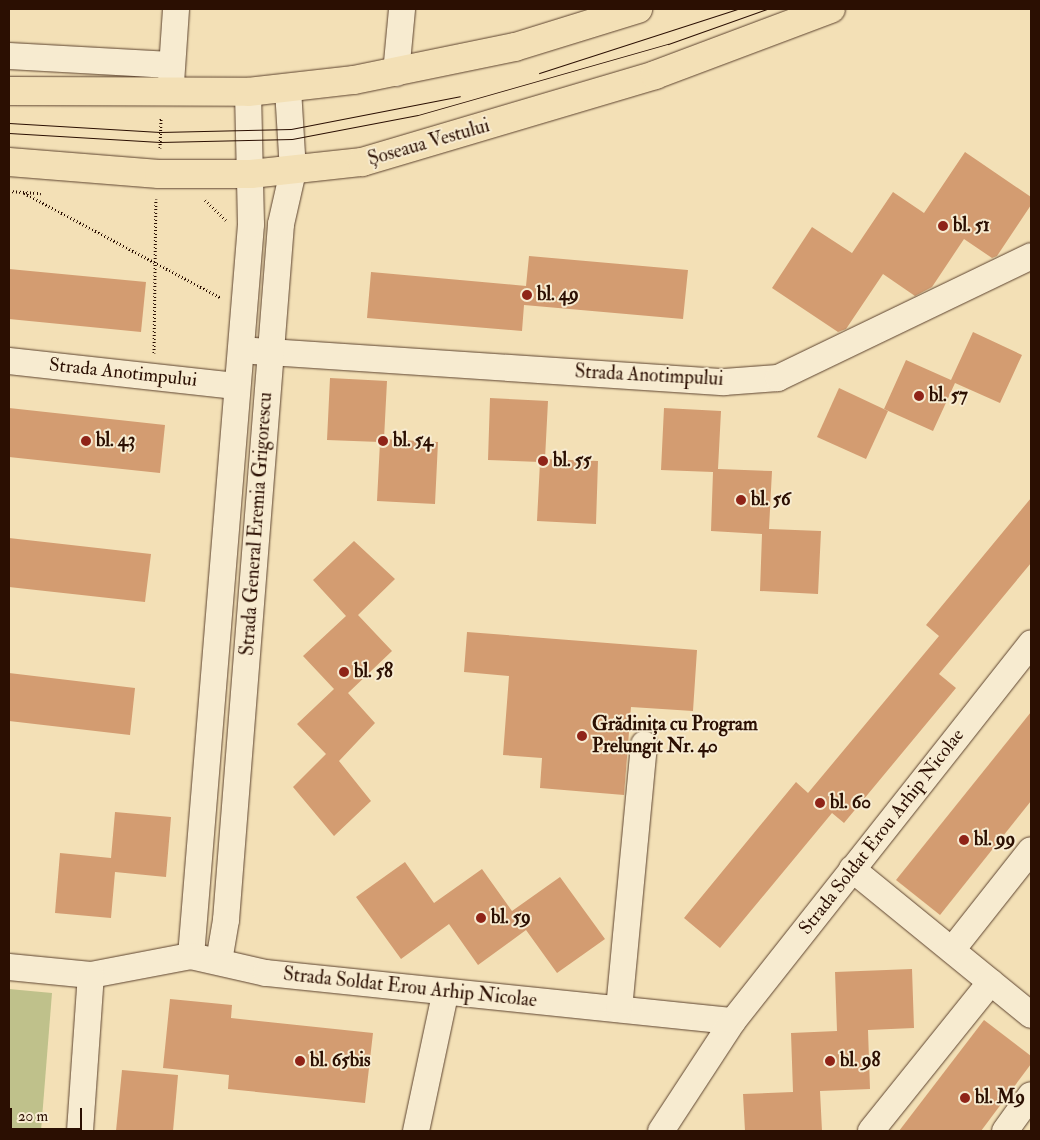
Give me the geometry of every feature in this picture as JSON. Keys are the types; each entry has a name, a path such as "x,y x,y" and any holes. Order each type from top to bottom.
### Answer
{"main road":[{"path":"9,92 166,94 248,92 288,88 396,73 515,47 638,9"},
{"name":"Șoseaua Vestului","path":"9,162 157,189 251,174 293,171 362,162 470,132 655,75 831,9"}],"street":[{"path":"166,94 171,65 176,9"},
{"path":"396,73 402,9"},
{"path":"9,56 171,65"},
{"name":"Strada General Eremia Grigorescu","path":"219,961 226,920 281,224 293,171 288,88"},
{"name":"Strada General Eremia Grigorescu","path":"191,956 251,174 248,92"},
{"name":"Strada Anotimpului","path":"239,350 724,382 778,378 1031,256"},
{"name":"Strada Anotimpului","path":"9,362 153,375 236,386"},
{"name":"Strada Soldat Erou Arhip Nicolae","path":"661,1131 733,1021 1031,643"},
{"path":"619,1009 644,744"},
{"path":"952,950 1031,850"},
{"path":"852,869 1031,1015"},
{"name":"Strada Soldat Erou Arhip Nicolae","path":"9,967 91,975 191,956 266,973 445,994 733,1021"},
{"path":"80,1131 91,975"},
{"path":"871,1131 991,982"},
{"path":"416,1131 445,994"},
{"path":"1005,1131 1031,1094"}],"path":[{"path":"153,375 157,189 166,94"},
{"path":"9,191 52,193"},
{"path":"23,193 155,260 229,302"},
{"path":"199,194 230,223"}],"green space":[{"path":"9,989 52,993 41,1131 9,1131"}],"building":[{"name":"bl. 51","path":"965,152 1031,197 1031,205 997,256 992,258 964,239 932,287 915,296 883,274 846,329 838,332 772,288 812,227 852,253 893,192 924,213"},
{"name":"bl. 49","path":"529,256 688,270 683,319 524,305 522,331 367,318 371,272 526,286"},
{"path":"9,269 146,282 141,332 9,319"},
{"name":"bl. 57","path":"973,332 1022,355 1000,403 955,383 933,431 884,409 906,360 951,380"},
{"name":"bl. 54","path":"330,378 387,381 384,439 438,442 435,504 377,501 380,442 327,440"},
{"path":"839,388 888,411 866,459 817,437"},
{"name":"bl. 55","path":"490,398 548,401 545,459 598,461 596,524 537,521 540,462 488,460"},
{"name":"bl. 43","path":"9,408 165,425 160,473 9,457"},
{"name":"bl. 56","path":"664,408 721,411 718,469 772,471 769,529 821,531 818,594 760,591 762,534 711,531 713,472 661,470"},
{"name":"bl. 60","path":"1031,498 1031,563 939,674 956,688 844,823 832,813 720,948 684,918 796,782 808,793 939,636 926,625"},
{"path":"9,538 151,554 145,602 9,587"},
{"name":"bl. 58","path":"354,541 395,579 358,615 392,651 348,693 375,723 339,761 371,801 334,836 293,787 326,754 297,724 334,689 303,656 346,616 313,580"},
{"name":"Grădinița cu Program Prelungit Nr. 40","path":"467,632 697,650 693,711 631,707 624,795 540,788 542,758 503,755 509,676 464,672"},
{"path":"9,673 135,688 130,735 9,721"},
{"name":"bl. 99","path":"1031,712 1031,801 940,915 896,880"},
{"path":"115,812 171,817 166,877 115,872 111,918 55,913 60,853 111,858"},
{"name":"bl. 59","path":"405,862 434,903 482,869 512,911 560,877 605,939 557,973 526,930 478,965 449,924 401,959 356,897"},
{"name":"bl. 98","path":"912,969 914,1028 868,1030 870,1089 820,1091 822,1131 745,1131 743,1094 793,1092 791,1033 837,1031 835,972"},
{"name":"bl. 65bis","path":"170,999 232,1005 231,1018 373,1033 365,1103 228,1089 229,1075 163,1068"},
{"name":"bl. M9","path":"984,1020 1031,1056 1031,1064 981,1131 899,1131"},
{"path":"122,1070 178,1075 173,1131 116,1131"}],"tram line":[{"path":"539,73 737,9"},
{"path":"9,133 160,142 292,139 418,115 668,44 767,9"},
{"path":"9,123 160,132 291,129 460,96"}],"place":[{"name":"bl. 51","path":"943,226"},
{"name":"bl. 49","path":"527,295"},
{"name":"bl. 57","path":"919,396"},
{"name":"bl. 43","path":"86,441"},
{"name":"bl. 54","path":"383,441"},
{"name":"bl. 55","path":"543,461"},
{"name":"bl. 56","path":"741,500"},
{"name":"bl. 58","path":"344,672"},
{"name":"Grădinița cu Program Prelungit Nr. 40","path":"582,736"},
{"name":"bl. 60","path":"820,803"},
{"name":"bl. 99","path":"964,840"},
{"name":"bl. 59","path":"481,918"},
{"name":"bl. 65bis","path":"300,1061"},
{"name":"bl. 98","path":"830,1061"},
{"name":"bl. M9","path":"965,1098"}]}
